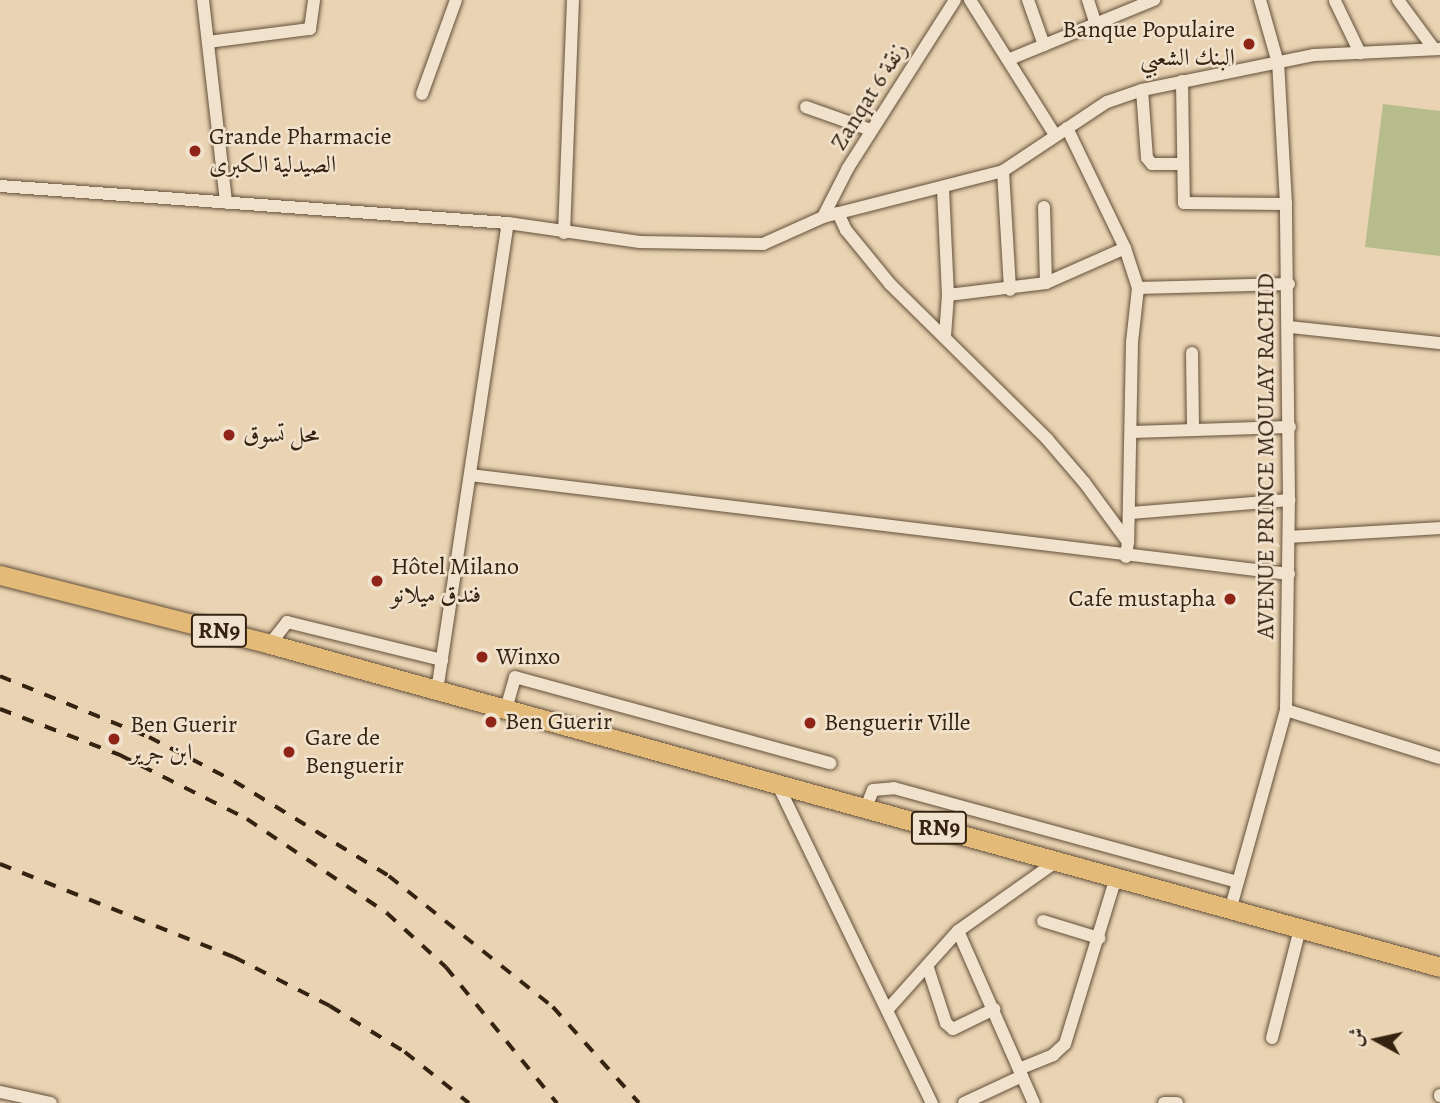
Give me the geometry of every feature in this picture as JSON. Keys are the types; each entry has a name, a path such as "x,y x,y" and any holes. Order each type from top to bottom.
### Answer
{"main road":[{"name":"RN9","path":"0,575 506,709 1231,907 1300,929 1440,967"}],"street":[{"path":"204,0 226,203"},
{"path":"208,42 310,29 314,0"},
{"path":"422,94 456,0"},
{"path":"564,233 573,0"},
{"name":"Zanqat 6 زنقة","path":"823,217 872,130 955,0"},
{"path":"970,0 1010,59 1055,135"},
{"path":"1028,0 1044,45"},
{"path":"1088,0 1096,24"},
{"path":"1010,59 1154,0"},
{"name":"AVENUE PRINCE MOULAY RACHID","path":"1231,907 1286,710 1289,284 1278,63 1260,0"},
{"path":"1398,0 1437,49"},
{"path":"1335,1 1360,53"},
{"path":"0,186 508,223 564,233 693,246 763,244 823,217 943,189 1003,171 1107,102 1142,90 1278,63 1360,53 1437,49"},
{"path":"1182,81 1185,204 1286,204"},
{"path":"1142,90 1147,158 1152,164 1183,164"},
{"path":"806,107 872,130"},
{"path":"1067,128 1125,248 1138,288 1132,342 1131,513 1126,557"},
{"path":"1003,171 1010,290"},
{"path":"943,189 948,295 945,336"},
{"path":"1044,208 1046,284"},
{"path":"838,213 846,230 890,284 1047,439 1128,542"},
{"path":"437,691 508,223"},
{"path":"948,295 1046,284 1125,248"},
{"path":"1138,288 1289,284"},
{"path":"1290,327 1440,343"},
{"path":"1192,353 1193,429"},
{"path":"1131,432 1290,426"},
{"path":"470,475 1126,557 1289,574"},
{"path":"1131,513 1289,500"},
{"path":"1289,537 1440,528"},
{"path":"270,645 287,622 442,660"},
{"path":"506,709 515,677 830,762"},
{"path":"1286,710 1440,758"},
{"path":"777,783 932,1103"},
{"path":"866,808 873,790 894,788 1237,882"},
{"path":"888,1009 928,968 958,931 1057,861"},
{"path":"964,1103 1053,1055 1065,1044 1116,877"},
{"path":"1043,921 1099,938"},
{"path":"1272,1038 1300,929"},
{"path":"958,931 995,1009 1034,1103"},
{"path":"928,968 946,1023 953,1029 995,1009"},
{"path":"0,1092 51,1103"},
{"path":"1164,1103 1177,1103"}],"green space":[{"path":"1383,104 1440,111 1440,256 1365,247"}],"railway":[{"path":"0,676 149,737 234,781 389,876 553,1007 639,1103"},
{"path":"0,709 120,755 247,819 387,913 446,967 557,1103"},
{"path":"0,864 234,957 330,1006 405,1052 469,1103"}],"place":[{"name":"Banque Populaire البنك الشعبي","path":"1249,44"},
{"name":"Grande Pharmacie الصيدلية الكبرى","path":"195,151"},
{"name":"محل تسوق","path":"229,435"},
{"name":"Hôtel Milano فندق ميلانو","path":"377,581"},
{"name":"Cafe mustapha","path":"1230,599"},
{"name":"Winxo","path":"482,657"},
{"name":"Ben Guerir","path":"491,722"},
{"name":"Benguerir Ville","path":"810,723"},
{"name":"Ben Guerir ابن جرير","path":"114,739"},
{"name":"Gare de Benguerir","path":"289,752"}]}
